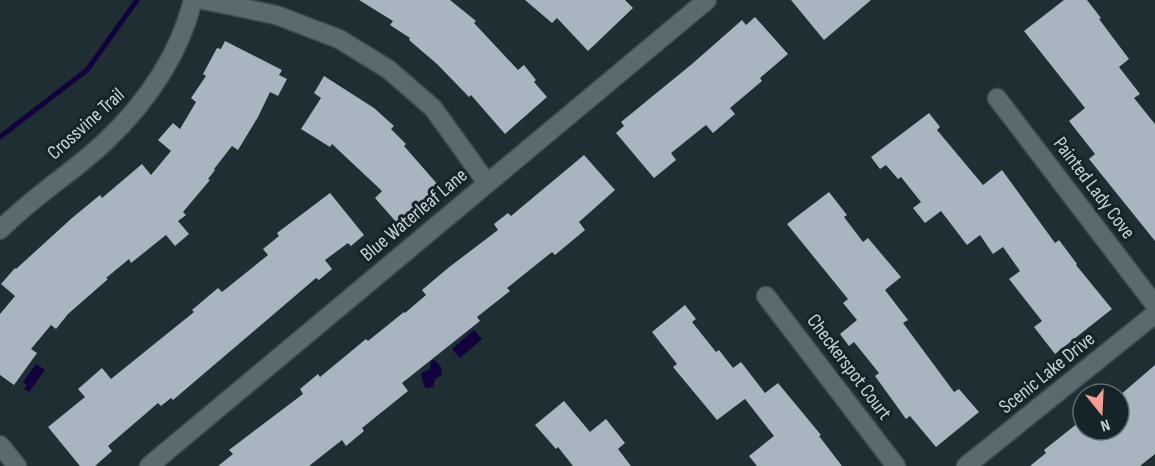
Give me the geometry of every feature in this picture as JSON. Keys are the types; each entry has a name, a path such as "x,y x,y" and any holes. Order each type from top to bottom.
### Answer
{"street":[{"name":"Crossvine Trail","path":"0,230 104,142 144,101 181,36 192,0"},
{"path":"204,0 276,15 339,39 388,69 433,108 487,183"},
{"name":"Blue Waterleaf Lane","path":"149,466 487,183 684,7 707,0"},
{"name":"Painted Lady Cove","path":"997,98 1155,305"},
{"name":"Checkerspot Court","path":"766,296 896,466"},
{"name":"Scenic Lake Drive","path":"966,466 1155,314"},
{"path":"0,445 17,466"}],"shaded area":[{"path":"474,330 482,339 460,358 452,349"},
{"path":"435,360 441,367 442,375 435,379 433,387 426,388 421,373 430,369 431,361"},
{"path":"36,364 45,370 29,392 24,389 27,385 23,382"}],"building":[{"path":"359,0 450,0 476,21 474,23 518,70 524,65 536,80 534,82 547,97 505,134 471,95 469,97 437,64 409,40 410,38 390,25 393,21"},
{"path":"525,0 625,0 633,8 588,51 557,18 552,23"},
{"path":"791,0 871,0 824,40"},
{"path":"1064,0 1087,0 1101,18 1099,19 1129,59 1119,67 1140,94 1134,98 1155,124 1155,241 1089,159 1095,154 1069,121 1085,108 1024,31"},
{"path":"755,17 788,54 760,78 762,81 730,108 735,114 713,133 706,125 671,153 676,160 654,178 616,133 624,126 621,122 742,20 746,25"},
{"path":"225,41 282,70 279,75 287,79 278,96 270,92 238,150 232,146 214,169 208,179 210,180 183,212 186,215 178,221 189,234 175,246 166,235 131,263 129,259 68,314 56,329 51,325 31,349 37,353 14,385 0,375 0,314 15,296 1,284 15,268 72,218 100,195 102,198 142,164 151,175 171,151 158,140 173,123 180,129 196,102 191,98 206,76 203,74 217,48 221,49"},
{"path":"324,76 374,108 394,126 391,129 406,144 404,146 439,186 397,223 375,198 382,191 332,144 330,147 301,129 321,98 314,93"},
{"path":"929,113 940,127 937,130 983,185 1002,170 1055,243 1059,240 1112,309 1055,354 1034,327 1042,321 1009,279 1020,271 1003,247 993,254 980,235 967,245 941,211 925,223 913,208 921,202 901,177 898,179 886,165 880,169 871,157"},
{"path":"584,155 615,190 579,222 585,230 555,255 552,252 507,288 510,291 477,317 480,321 402,383 408,391 362,428 364,431 346,446 342,440 309,466 218,466 233,454 229,450 303,394 300,389 318,374 320,377 366,339 368,341 426,295 422,290 498,230 494,224 508,213 511,216"},
{"path":"829,192 847,215 844,217 863,242 868,238 901,277 885,290 908,320 903,323 954,392 959,389 979,412 936,447 910,416 906,419 875,376 879,373 854,342 849,346 840,334 857,320 843,303 848,299 787,224"},
{"path":"330,193 364,235 351,246 348,243 325,260 332,269 319,280 316,278 173,400 171,398 161,406 158,403 108,446 112,451 95,466 80,466 48,427 85,397 78,389 102,368 111,379 194,312 192,310 218,288 222,292 268,255 263,249 279,236 277,233"},
{"path":"685,305 696,319 692,322 716,352 719,350 733,368 741,362 765,393 778,383 821,435 819,436 842,466 757,466 749,456 774,436 745,399 717,420 673,367 677,364 652,332"},
{"path":"1155,365 1155,454 1140,466 1030,466 1046,453 1044,450 1071,429 1071,442 1131,442 1131,386"},
{"path":"564,401 590,432 606,419 625,443 618,449 631,466 573,466 558,447 556,449 535,425"}],"waterway":[{"path":"0,137 87,70 137,0"}]}
